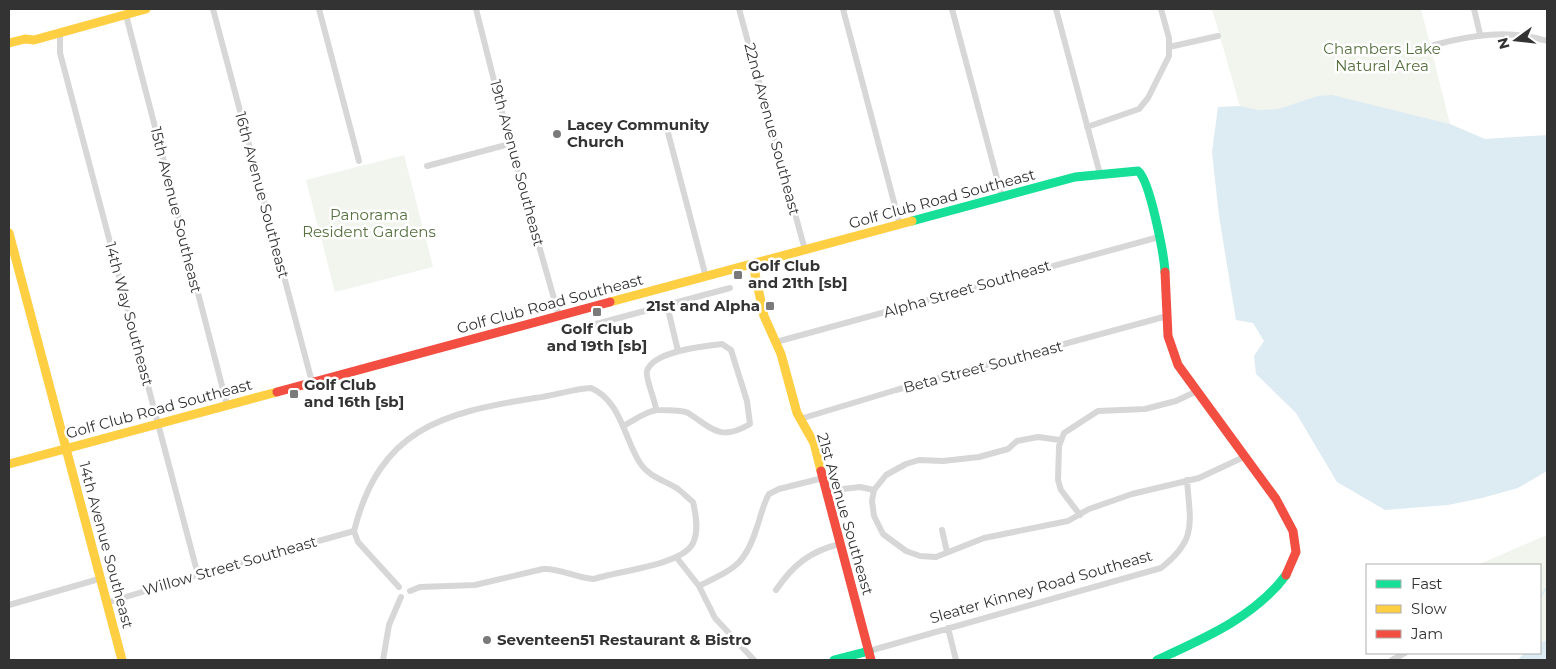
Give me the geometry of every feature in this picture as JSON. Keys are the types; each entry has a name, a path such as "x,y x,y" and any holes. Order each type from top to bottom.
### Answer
{"street":[{"path":"9,43 60,34 146,9"},
{"name":"16th Avenue Southeast","path":"212,9 312,382"},
{"path":"319,9 359,160"},
{"name":"19th Avenue Southeast","path":"476,9 510,144 559,316"},
{"name":"22nd Avenue Southeast","path":"739,9 805,250"},
{"path":"843,9 900,225"},
{"path":"952,9 1002,197"},
{"path":"1056,9 1100,174"},
{"path":"1087,127 1139,109 1148,98 1169,56 1169,47 1161,9"},
{"path":"1474,9 1480,34"},
{"name":"15th Avenue Southeast","path":"126,14 227,405"},
{"name":"14th Way Southeast","path":"60,34 60,53 198,575"},
{"path":"1434,45 1480,34 1509,35 1547,41"},
{"name":"14th Way Southeast","path":"50,36 60,53"},
{"path":"1169,47 1218,36"},
{"path":"9,50 27,45 34,40"},
{"path":"666,124 706,277"},
{"path":"427,166 510,144"},
{"name":"Golf Club Road Southeast","path":"9,464 1075,178 1138,171 1142,174 1159,237"},
{"name":"14th Avenue Southeast","path":"9,233 67,448 99,580 122,660"},
{"path":"1157,660 1215,632 1265,599 1285,578 1296,552 1295,536 1290,521 1246,456 1178,365 1172,350 1167,316 1166,272 1159,237"},
{"name":"Alpha Street Southeast","path":"776,342 1159,237"},
{"name":"21st Avenue Southeast","path":"753,264 764,316 776,342 800,419 810,433 870,656"},
{"path":"570,331 730,288"},
{"path":"667,305 678,351"},
{"name":"Beta Street Southeast","path":"800,419 896,390 1167,316"},
{"path":"623,426 656,409 686,412 705,427 720,433 739,431 750,424 747,401 731,350 722,344 678,351 665,355 652,364 647,371 656,409"},
{"path":"399,587 358,542 354,531 373,481 386,462 405,442 441,419 506,403 591,388 600,392 612,405 641,465 656,478 679,490 693,502 696,514 693,544 677,558 594,579 581,578 552,569 543,569 475,586 420,587 410,591"},
{"path":"1080,515 1061,490 1058,480 1057,468 1060,440 1069,429 1098,411 1144,409 1176,402 1197,391"},
{"path":"1060,440 1038,437 1017,441 1008,449 979,457 943,462 919,460 906,464 886,474 874,490 872,501 876,524 892,542 906,551 920,556 936,557 984,538 1068,521 1132,494 1219,470 1246,456"},
{"path":"699,586 742,561 750,550 769,494 779,489 823,478"},
{"name":"Sleater Kinney Road Southeast","path":"834,660 870,656 948,628 1161,568 1176,556 1187,541 1190,526 1186,480"},
{"path":"826,491 860,487 874,490"},
{"path":"942,530 947,552"},
{"name":"Willow Street Southeast","path":"106,603 354,531"},
{"path":"776,590 786,575 804,557 840,544"},
{"path":"677,558 699,586 714,618 754,660"},
{"path":"9,605 99,580"},
{"path":"383,660 389,625 401,597"},
{"path":"948,628 956,660"},
{"path":"1392,660 1403,654"}],"green space":[{"name":"Chambers Lake Natural Area","path":"1212,9 1421,9 1450,124 1317,96 1278,109 1259,110 1240,106"},
{"name":"Panorama Resident Gardens","path":"404,155 433,267 335,292 306,180"},
{"path":"1547,535 1547,645 1541,646 1541,564 1479,564"}],"shaded area":[{"path":"1332,95 1450,124 1485,139 1547,135 1547,471 1518,488 1448,505 1385,510 1337,482 1296,413 1256,374 1254,356 1264,341 1253,323 1236,320 1219,216 1212,152 1218,107 1240,106 1259,110 1278,109 1317,96"},
{"path":"1547,640 1547,660 1517,660 1524,654 1541,654 1541,643"}],"waterway":[{"path":"1541,596 1547,587"}],"traffic: fast":[{"path":"912,221 1075,177 1138,171 1143,177 1152,202 1165,272"},
{"path":"1157,660 1210,635 1244,615 1273,590 1286,575"},
{"path":"834,660 869,651"}],"traffic: slow":[{"path":"9,43 25,39 34,40 146,9"},
{"path":"610,302 912,221"},
{"path":"9,233 122,660"},
{"path":"753,264 764,316 781,354 797,413 814,443 821,471"},
{"path":"9,464 277,392"}],"traffic: jam":[{"path":"1165,272 1168,336 1178,365 1276,499 1293,531 1296,552 1286,575"},
{"path":"277,392 610,302"},
{"path":"821,471 871,660"}],"place":[{"name":"Lacey Community Church","path":"557,134"},
{"name":"Golf Club and 21th [sb]","path":"738,275"},
{"name":"21st and Alpha","path":"770,306"},
{"name":"Golf Club and 19th [sb]","path":"597,312"},
{"name":"Golf Club and 16th [sb]","path":"294,394"},
{"name":"Seventeen51 Restaurant & Bistro","path":"487,640"}]}
